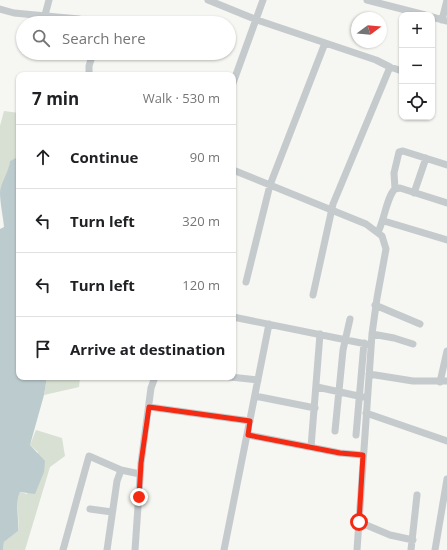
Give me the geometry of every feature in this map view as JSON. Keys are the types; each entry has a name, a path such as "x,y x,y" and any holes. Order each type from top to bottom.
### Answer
{"street":[{"path":"44,15 49,0"},
{"path":"208,0 257,20 376,60 399,70"},
{"path":"236,75 263,0"},
{"path":"366,0 413,12"},
{"path":"435,18 445,20 447,0"},
{"path":"0,9 14,13 53,16"},
{"path":"246,282 270,185 325,43"},
{"path":"89,72 91,60"},
{"path":"313,295 332,210 390,67"},
{"path":"378,232 384,221 391,194 395,189 394,174 399,152 403,151 447,165"},
{"path":"414,193 426,158"},
{"path":"236,171 360,222 378,232 384,240 386,249 372,334 368,344 356,435"},
{"path":"395,189 400,188 447,203"},
{"path":"384,221 447,240"},
{"path":"376,305 420,324"},
{"path":"236,318 368,344"},
{"path":"335,431 338,392 345,339 350,319"},
{"path":"224,550 269,324"},
{"path":"311,447 317,387 320,334"},
{"path":"372,334 394,338 412,344"},
{"path":"357,550 370,374 368,344"},
{"path":"370,374 413,381 444,382 447,351"},
{"path":"236,378 258,380"},
{"path":"135,550 140,474 151,388 154,380"},
{"path":"317,387 368,398"},
{"path":"255,396 315,408"},
{"path":"149,407 250,421"},
{"path":"366,413 447,441"},
{"path":"248,435 350,454 363,455"},
{"path":"63,550 89,456 121,470 140,474"},
{"path":"107,550 117,481 121,470"},
{"path":"435,550 447,479"},
{"path":"411,550 417,495"},
{"path":"90,509 112,512"},
{"path":"359,522 390,535 413,540"}],"shaded area":[{"path":"4,111 16,113 16,159 10,161 9,172 0,192 0,126"},
{"path":"16,158 16,380 46,380 44,395 30,445 45,461 44,472 35,494 20,492 17,505 18,531 4,542 3,550 0,550 0,229 4,227 0,192 10,161"},
{"path":"46,380 80,380 79,387 44,395"},
{"path":"36,430 62,438 65,456 50,467 25,550 3,550 4,542 18,531 18,506 20,492 27,494 38,452 30,445"}],"route":[{"path":"139,497 141,463 149,407 250,421 248,435 340,453 363,455 359,522"}]}
